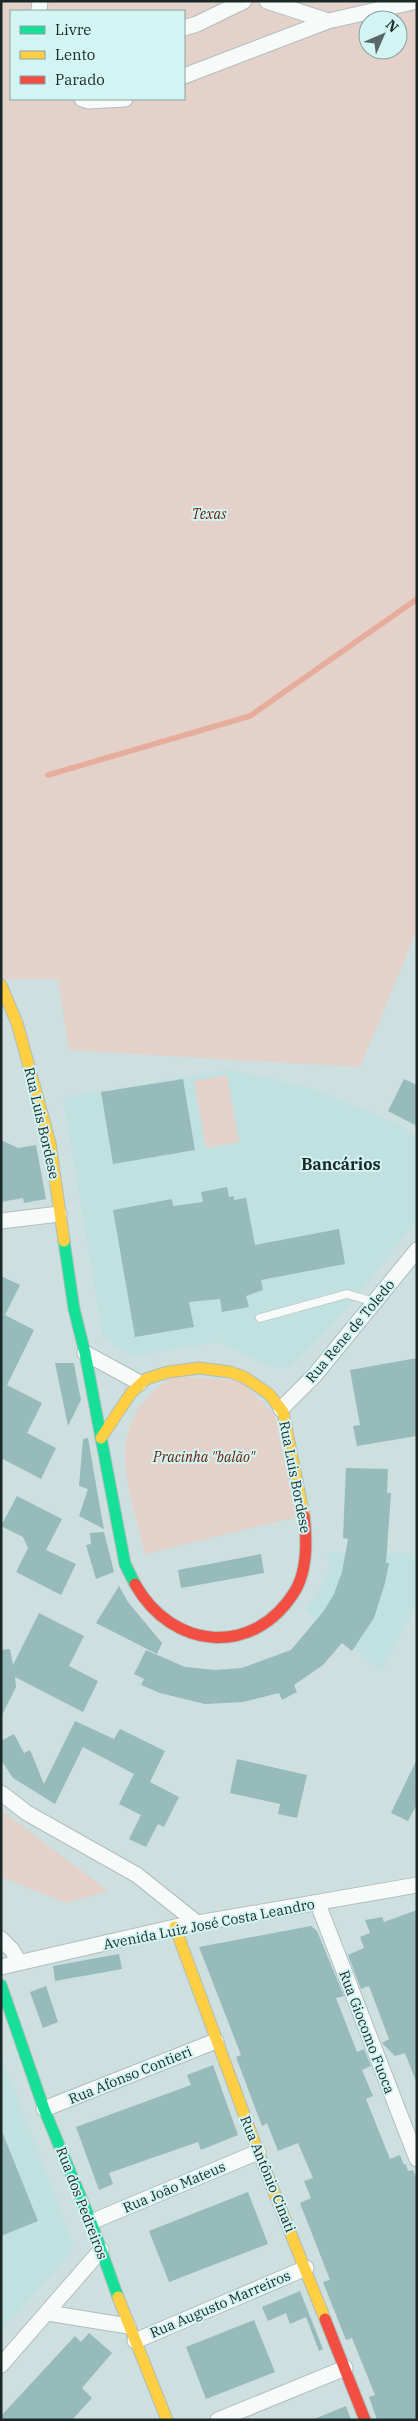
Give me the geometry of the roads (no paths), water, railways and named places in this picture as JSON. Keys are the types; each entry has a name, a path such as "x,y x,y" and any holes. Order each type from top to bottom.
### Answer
{"street":[{"path":"185,27 218,7 244,1"},
{"path":"267,1 328,21"},
{"path":"185,76 328,21 417,1"},
{"path":"85,100 106,100"},
{"name":"Rua Luis Bordese","path":"1,985 17,1023 45,1122 56,1180 59,1214 74,1309 85,1353 125,1564 132,1583 145,1601 175,1628 189,1635 226,1638 251,1630 286,1606 304,1573 307,1546 305,1526 281,1408 261,1388 235,1373 207,1366 183,1368 161,1373 140,1382"},
{"path":"1,1221 59,1214"},
{"name":"Rua Rene de Toledo","path":"281,1408 314,1376 414,1257"},
{"path":"85,1353 140,1382 101,1438"},
{"path":"1,1793 27,1813 137,1875 197,1923"},
{"name":"Avenida Luiz José Costa Leandro","path":"1,1967 197,1923 318,1904 417,1885"},
{"name":"Rua Giocomo Fuoca","path":"318,1904 417,2159"},
{"name":"Rua Antônio Cinati","path":"175,1928 258,2152 306,2268 365,2420"},
{"path":"1,1939 12,1950 19,1962"},
{"name":"Rua dos Pedreiros","path":"1,1985 44,2109 91,2222 128,2326 167,2420"},
{"name":"Rua Afonso Contieri","path":"44,2109 216,2041"},
{"name":"Rua João Mateus","path":"91,2222 258,2152"},
{"path":"1,2365 101,2250"},
{"name":"Rua Augusto Marreiros","path":"135,2341 306,2268"},
{"path":"48,2313 128,2326"},
{"path":"218,2420 344,2368"}],"lane":[{"path":"260,1318 347,1294 375,1302"}],"waterway":[{"path":"48,775 250,716 417,599"}],"district":[{"name":"Bancários","path":"341,1164"}],"park label":[{"name":"Texas","path":"209,514"},
{"name":"Pracinha \"balão\"","path":"204,1457"}]}
